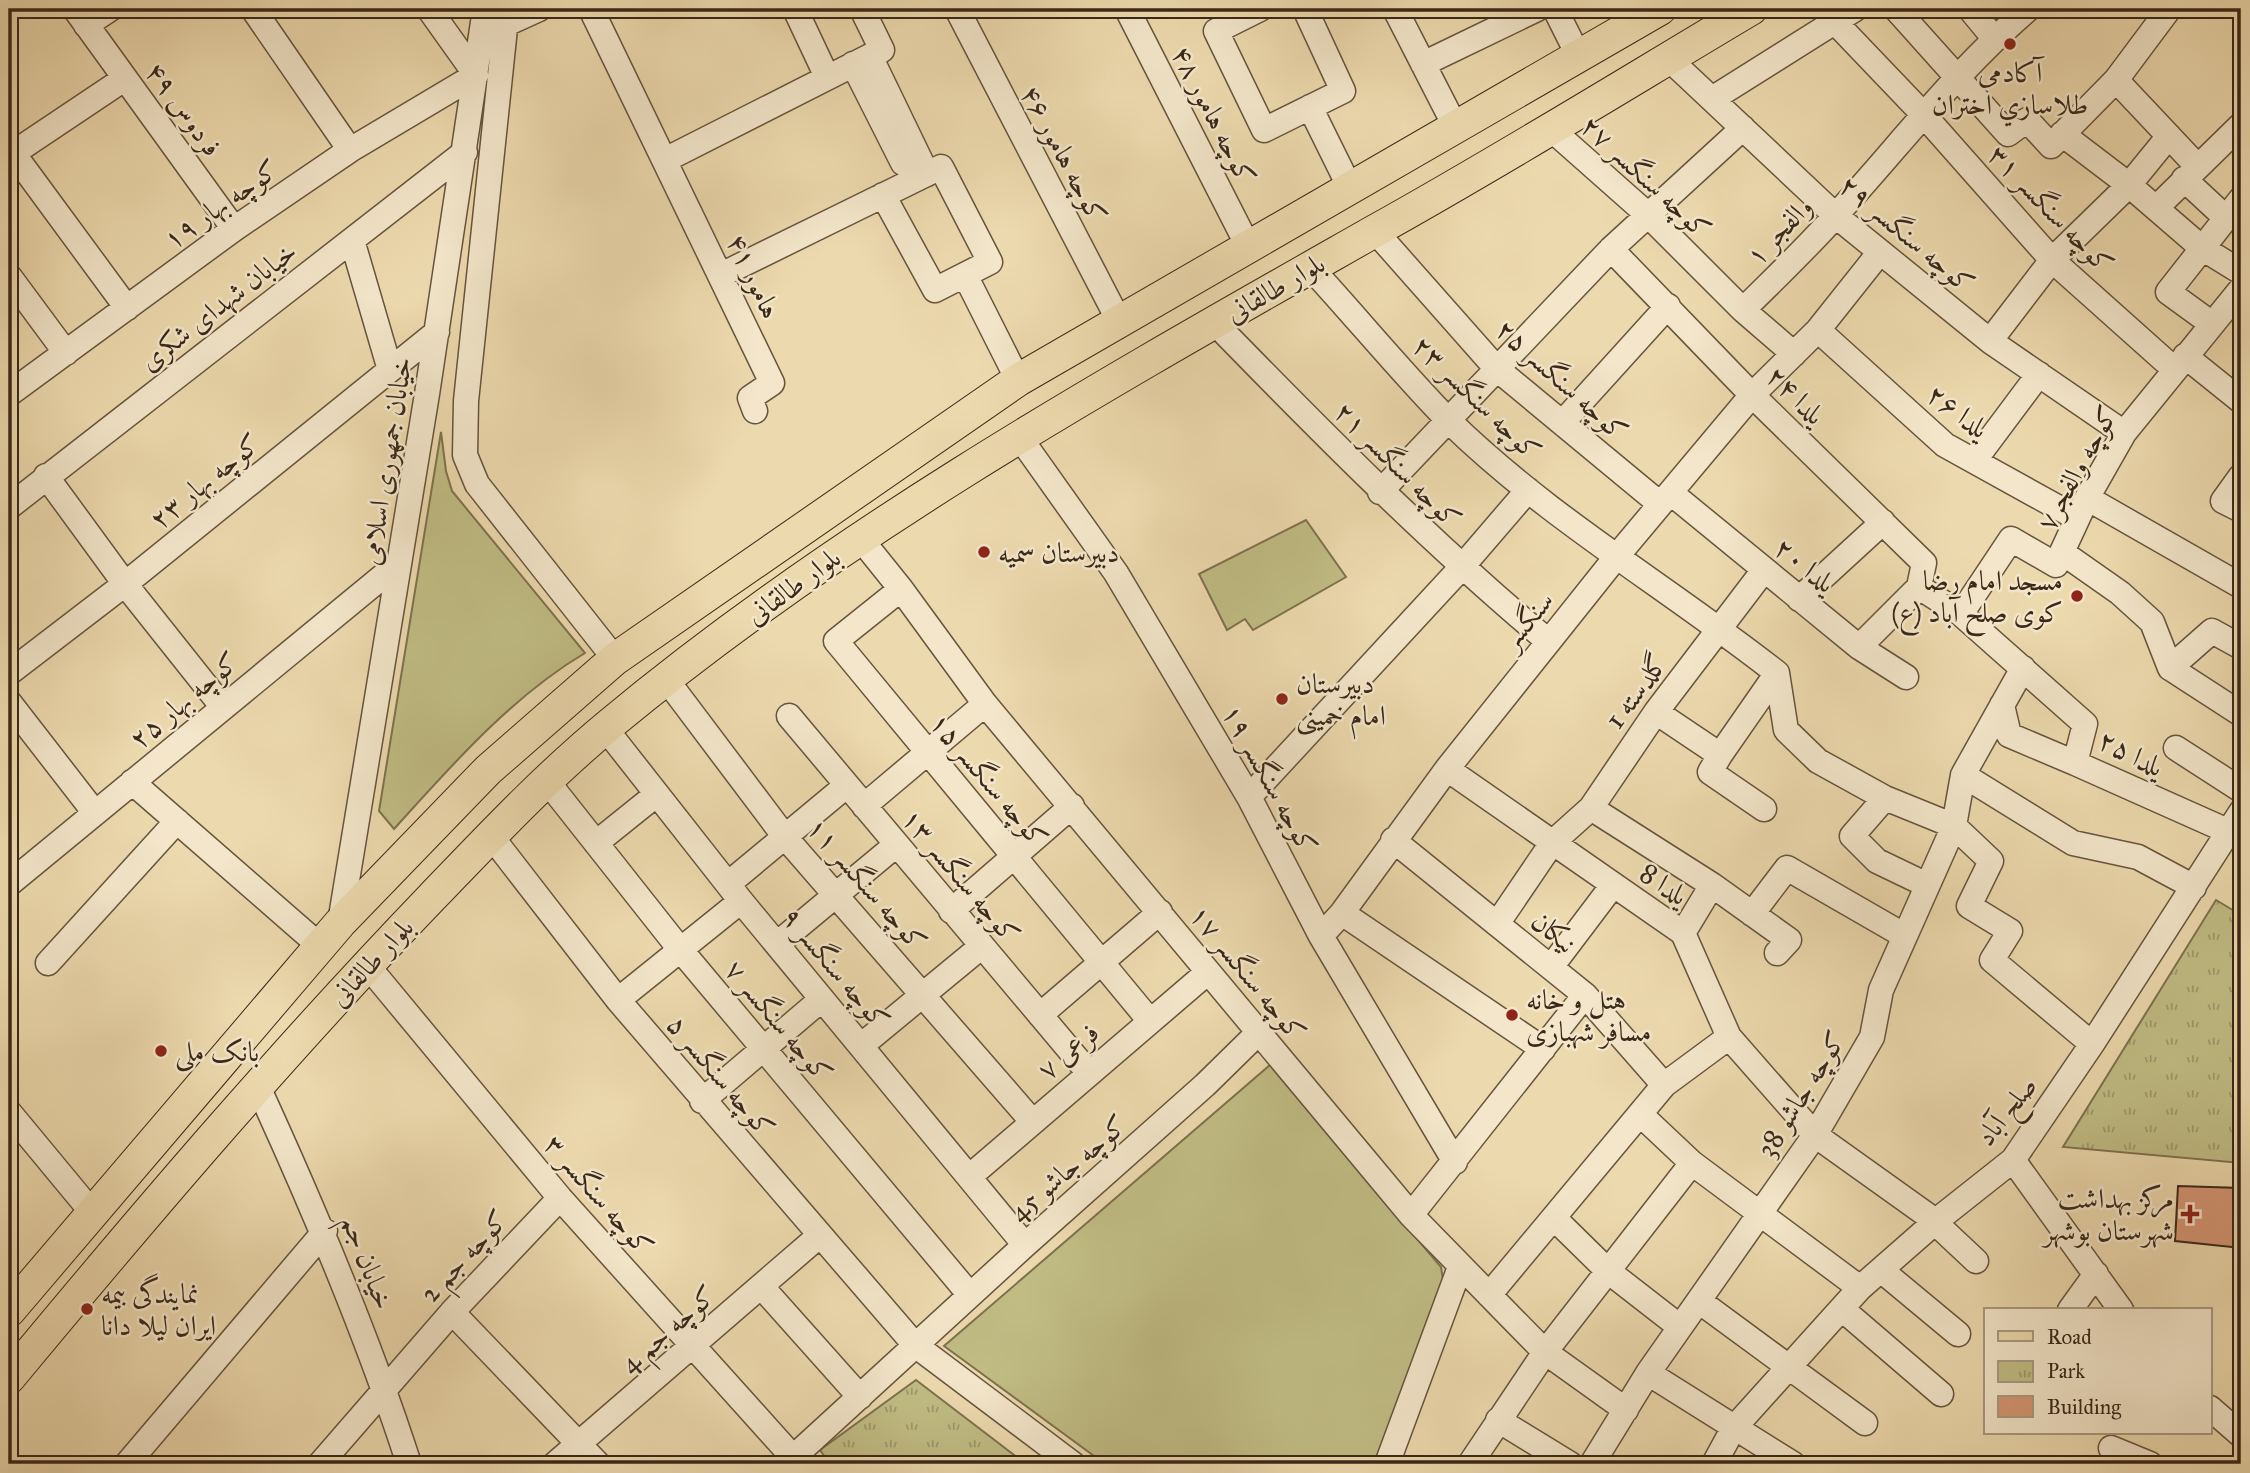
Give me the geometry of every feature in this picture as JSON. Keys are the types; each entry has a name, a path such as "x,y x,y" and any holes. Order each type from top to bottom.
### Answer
{"main road":[{"name":"بلوار طالقانی","path":"9,1311 91,1211 330,934 488,770 626,651 1018,380 1660,9"},
{"name":"بلوار طالقانی","path":"9,1378 258,1087 367,965 547,781 605,728 666,679 860,538 1018,435 1375,232 1751,9"},
{"path":"626,651 666,679"}],"street":[{"path":"80,17 110,9"},
{"path":"253,9 349,150"},
{"path":"429,9 476,75"},
{"name":"خیابان جمهوری اسلامی","path":"330,934 399,563 465,152 485,9"},
{"path":"539,9 507,16 466,401 465,454 477,484 626,651"},
{"name":"هامور ۴۱","path":"591,9 772,383 750,398 755,411"},
{"path":"795,9 827,77"},
{"path":"665,160 882,50 862,9"},
{"name":"کوچه هامور ۴۸","path":"1128,9 1249,247"},
{"path":"1259,9 1216,31 1264,130 1343,91 1305,9"},
{"path":"1395,9 1456,128"},
{"path":"1423,64 1538,9"},
{"path":"1555,9 1578,55"},
{"path":"1896,9 2008,134 2027,120 2051,146 2116,80 2169,9"},
{"path":"1970,9 1994,38"},
{"name":"والفجر ۱","path":"1743,310 1836,216 1922,113 1994,38 2028,9"},
{"name":"کوچه هامور ۴۶","path":"958,11 1119,321"},
{"path":"1712,99 1845,15"},
{"name":"کوچه سنگسر ۳۱","path":"1845,15 1922,113 2052,260 2179,362 2241,401"},
{"name":"فردوس ۴۹","path":"80,17 234,229"},
{"name":"کوچه سنگسر ۲۹","path":"1668,58 1836,216 1990,341 2124,433"},
{"path":"861,60 920,177"},
{"name":"کوچه بهار ۱۹","path":"9,394 234,229 349,150 476,75"},
{"path":"124,79 11,154 127,308"},
{"path":"2116,80 2169,136 2191,172 2226,218"},
{"path":"1310,107 1350,188"},
{"path":"2156,208 2241,125"},
{"path":"1380,492 1611,249 1743,128"},
{"name":"کوچه سنگسر ۲۷","path":"1551,129 1647,215 1743,310 1794,354"},
{"path":"2062,134 2129,185 2202,248 2241,272"},
{"path":"1990,341 2052,260 2129,185 2169,136"},
{"name":"خیابان شهدای شکری","path":"9,507 465,152"},
{"path":"721,275 883,195 941,167 990,262 935,290 883,195"},
{"path":"2212,324 2168,292 2241,199"},
{"name":"کوچه سنگسر ۲۵","path":"1375,232 1497,369 1562,423 1666,499"},
{"path":"352,240 390,370"},
{"name":"یلدا ۲۴","path":"1611,249 1752,394 1924,563 1919,587"},
{"name":"سنگسر","path":"1321,936 1342,913 1447,769 1617,556 1752,394 1818,330 1880,252"},
{"name":"کوچه سنگسر ۲۳","path":"1311,267 1450,421 1528,489 1720,628 1777,673"},
{"path":"965,275 1018,380"},
{"path":"9,276 66,353"},
{"name":"کوچه والفجر۷","path":"1961,614 2011,539 2056,565 2082,508 2124,433 2241,289"},
{"path":"1562,423 1668,306"},
{"name":"کوچه سنگسر ۲۱","path":"1214,322 1380,492 1461,568 1548,641"},
{"name":"یلدا ۲۶","path":"1818,330 1945,445 2241,586"},
{"name":"کوچه بهار ۲۳","path":"9,673 125,584 437,331"},
{"path":"1974,461 2039,374"},
{"path":"427,394 466,401"},
{"name":"کوچه سنگسر ۱۹","path":"1018,435 1116,573 1249,797 1321,936 1455,1161"},
{"path":"47,476 125,584 222,706"},
{"path":"2241,476 2223,501 2241,510"},
{"path":"1249,797 1461,568 1528,489"},
{"name":"یلدا ۲۰","path":"1666,499 1764,570 1858,647 1906,677"},
{"path":"1799,599 1882,522"},
{"name":"کوچه سنگسر ۱۷","path":"860,538 985,704 1411,1215 1545,1352 1626,1410"},
{"path":"2063,553 2120,593 2152,622 2171,668 2241,714"},
{"name":"کوچه بهار ۲۵","path":"10,879 95,813 399,563"},
{"name":"گلدسته 1","path":"1497,924 1552,843 1591,808 1656,712 1764,570"},
{"path":"1858,647 1919,587 1961,614 2023,668"},
{"name":"کوچه سنگسر ۱۵","path":"901,589 836,641 1150,1021"},
{"path":"2171,668 2212,631 2241,647"},
{"name":"کوچه جاشو 38","path":"1592,1464 1648,1373 1815,1135 1872,1037 1881,990 1954,825 1963,775 2023,668"},
{"name":"یلدا ۲۵","path":"2023,668 2085,724 2075,764 2237,827"},
{"path":"1765,809 1710,772 1777,673"},
{"path":"1777,673 1786,730 1818,761 1885,798 1954,825 1991,861 1969,906 2010,930 1992,960 2092,1044"},
{"name":"کوچه سنگسر ۱۱","path":"666,679 785,837 1032,1121"},
{"path":"9,702 95,813"},
{"path":"864,806 985,704"},
{"path":"2003,705 2009,735 2075,764"},
{"path":"1656,712 1720,755"},
{"name":"کوچه سنگسر ۱۳","path":"789,716 1088,1073"},
{"name":"کوچه سنگسر ۹","path":"605,728 777,944 1025,1245"},
{"path":"2176,748 2241,790"},
{"name":"یلدا 8","path":"1447,769 1684,933 1730,1037 1815,1135 1934,1223 1976,1261"},
{"path":"1963,775 2073,843 2138,857 2194,887"},
{"name":"کوچه سنگسر ۷","path":"547,781 679,948 970,1295"},
{"path":"132,782 177,821 330,934"},
{"path":"618,1000 679,948 785,837 846,786"},
{"path":"596,843 657,793"},
{"path":"1885,798 1852,835 1877,861 1927,885"},
{"path":"951,911 1072,806"},
{"path":"1591,808 1712,885 1789,940 1777,953"},
{"path":"48,963 177,821"},
{"name":"صلح آباد","path":"1714,1464 1733,1429 1860,1288 1934,1223 2013,1160 2194,887 2237,827"},
{"name":"کوچه سنگسر ۵","path":"491,836 618,1000 702,1101 915,1345 1073,1464"},
{"name":"نیکان","path":"1394,840 1585,995 1664,1085"},
{"path":"777,944 896,845"},
{"path":"1752,914 1787,868 1905,936"},
{"path":"1551,967 1613,885"},
{"path":"1684,933 1712,885"},
{"path":"1040,1015 1160,912"},
{"path":"1342,913 1543,1049"},
{"path":"862,1045 982,946"},
{"name":"کوچه سنگسر ۳","path":"367,965 560,1198 793,1462"},
{"name":"فرعی ۷","path":"969,1177 1208,972"},
{"path":"1411,1215 1585,995"},
{"path":"702,1101 822,999"},
{"name":"کوچه جاشو 45","path":"793,1462 915,1345 1195,1094 1258,1033"},
{"path":"1489,1296 1664,1085 1730,1037"},
{"name":"خیابان جم","path":"258,1087 325,1231 384,1388 409,1464"},
{"path":"9,1112 91,1211"},
{"path":"1640,1114 1692,1163 1860,1288"},
{"path":"2013,1160 2121,1308"},
{"path":"1471,1464 1545,1352 1692,1163"},
{"name":"کوچه جم 2","path":"320,1464 452,1312 560,1198"},
{"path":"1554,1218 1608,1271 1680,1327"},
{"path":"127,1464 325,1231"},
{"name":"کوچه جم 4","path":"555,1464 819,1236"},
{"path":"1387,1464 1460,1267"},
{"path":"1881,1270 1958,1334"},
{"path":"2071,1308 2096,1274"},
{"path":"761,1286 860,1397"},
{"path":"1699,1301 1865,1423"},
{"path":"1842,1309 1941,1394"},
{"path":"452,1312 598,1464"},
{"path":"1648,1373 1733,1429 1793,1464"},
{"path":"2212,1410 2241,1435"},
{"path":"1499,1420 1570,1464"},
{"path":"2111,1448 2150,1464"}],"green space":[{"path":"441,432 446,471 452,491 585,653 507,711 460,757 394,829 379,811"},
{"path":"1306,520 1346,577 1253,630 1245,619 1227,630 1199,574"},
{"path":"2216,900 2241,915 2241,1163 2063,1147"},
{"path":"1270,1065 1441,1267 1446,1298 1379,1464 1105,1464 944,1346"},
{"path":"916,1380 1026,1464 830,1464 820,1450"}],"building":[{"path":"2178,1186 2241,1188 2241,1248 2175,1241"}],"place":[{"name":"آكادمى طلاسازي اختران","path":"2010,44"},
{"name":"دبیرستان سمیه","path":"984,552"},
{"name":"مسجد امام رضا (ع) کوی صلح آباد","path":"2077,596"},
{"name":"دبیرستان امام خمینی","path":"1282,699"},
{"name":"هتل و خانه مسافر شهبازی","path":"1512,1015"},
{"name":"بانک ملی","path":"161,1051"},
{"name":"مرکز بهداشت شهرستان بوشهر","path":"2190,1214"},
{"name":"نمایندگی بیمه ایران لیلا دانا","path":"87,1309"}]}
